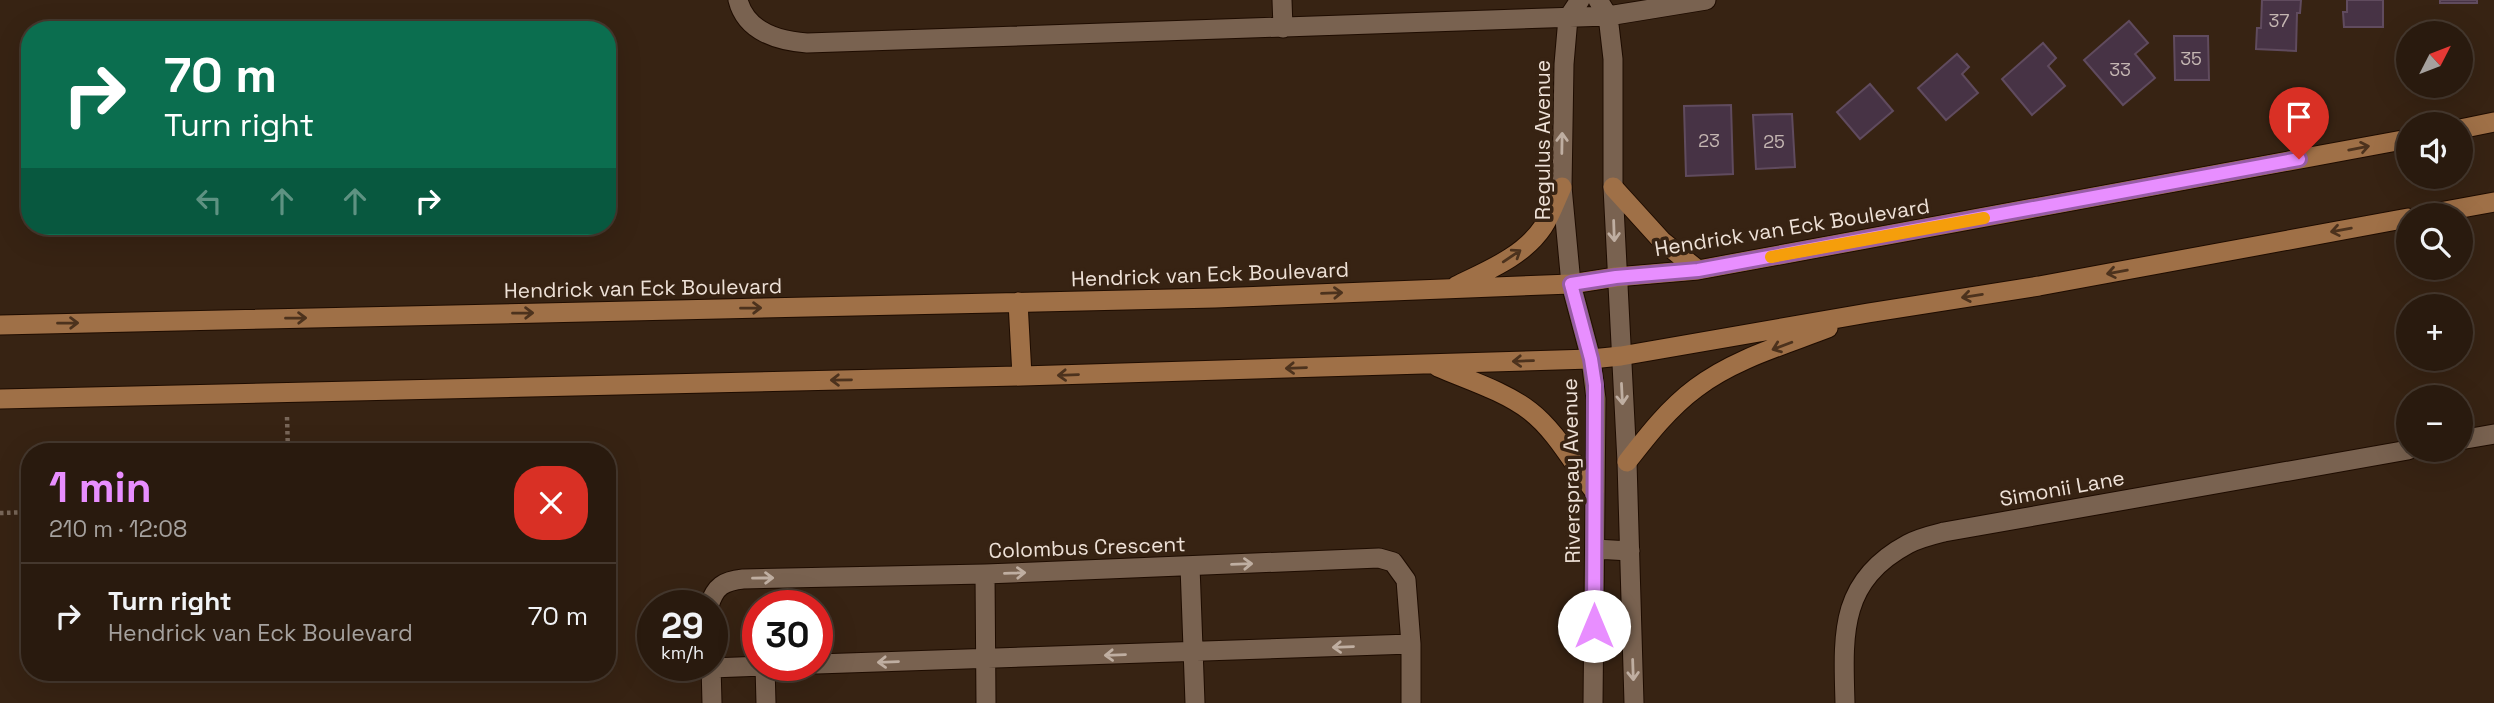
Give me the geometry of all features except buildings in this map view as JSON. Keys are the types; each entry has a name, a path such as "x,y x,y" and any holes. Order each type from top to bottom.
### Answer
{"main road":[{"path":"2473,126 2494,122"},
{"name":"Hendrick van Eck Boulevard","path":"0,325 1215,298 1571,284 1698,270 2396,141"},
{"path":"1452,289 1509,258 1525,246 1545,224 1562,187"},
{"path":"1613,187 1662,241 1698,270"},
{"path":"2473,206 2494,202"},
{"path":"0,399 1022,376 1591,359 2039,286 2396,220"},
{"path":"1018,302 1022,376"},
{"path":"1627,462 1671,410 1696,388 1719,373 1868,313"},
{"path":"1431,364 1516,402 1532,412 1546,426 1594,491"}],"street":[{"path":"738,0 741,10 761,31 791,42 807,43 1568,18 1603,8 1706,0"},
{"path":"1282,0 1283,28"},
{"name":"Regulus Avenue","path":"1571,284 1562,187 1563,64 1568,18 1580,0"},
{"path":"1603,8 1613,59 1613,187 1627,462 1634,703"},
{"name":"Riverspray Avenue","path":"1571,284 1591,359 1596,399 1593,703"},
{"path":"2473,438 2494,434"},
{"name":"Simonii Lane","path":"1844,703 1843,646 1854,597 1866,578 1883,560 1910,542 1944,532 2396,452"},
{"path":"1595,549 1630,551"},
{"name":"Colombus Crescent","path":"715,590 730,580 985,574 1379,558 1393,562 1406,580 1411,645 1411,703"},
{"path":"1190,566 1195,703"},
{"path":"985,574 986,703"},
{"path":"833,664 1411,645"},
{"path":"711,681 712,703"},
{"path":"765,681 766,703"}],"path":[{"path":"0,513 21,512"}],"slow traffic":[{"path":"1771,257 1984,218"}],"route":[{"path":"1594,626 1596,399 1591,359 1571,284 1698,270 1780,256 2299,159"}]}
